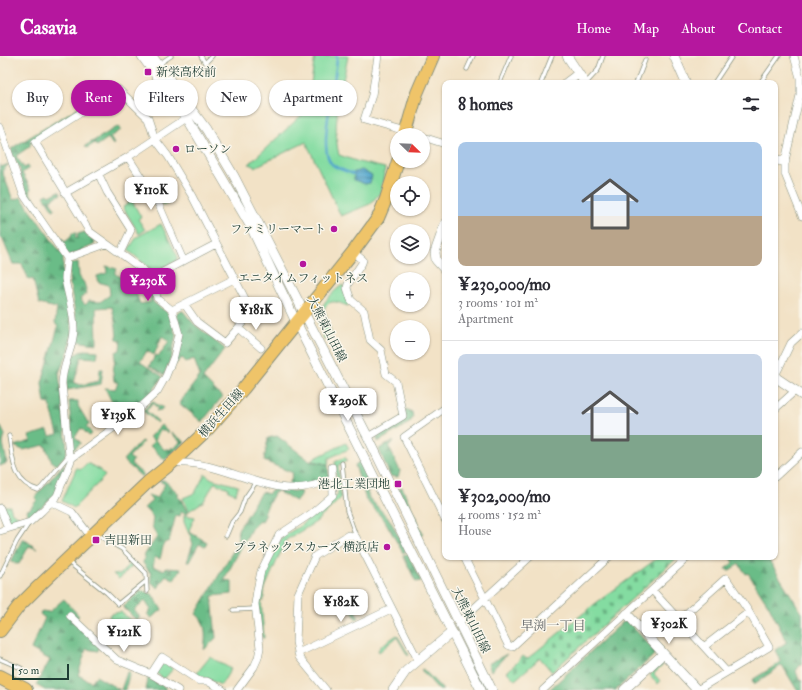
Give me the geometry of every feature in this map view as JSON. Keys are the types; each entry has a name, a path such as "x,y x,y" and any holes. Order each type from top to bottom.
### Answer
{"highway":[{"path":"4,679 25,690"}],"main road":[{"path":"410,128 417,92 433,56"},
{"name":"横浜生田線","path":"0,631 19,606 66,560 148,482 173,462 208,430 266,352 296,322 353,252 378,218 396,168"}],"street":[{"name":"大熊東山田線","path":"142,56 187,118 251,227 296,322 481,690"},
{"name":"大熊東山田線","path":"152,56 170,80"},
{"path":"378,56 372,95 364,120 390,128"},
{"path":"567,56 583,80"},
{"path":"674,56 685,80"},
{"path":"794,56 801,81 800,94 785,161 785,174 802,216"},
{"path":"570,80 578,74"},
{"path":"71,456 134,413 156,392 166,376 174,356 179,334 172,310 157,298 153,277 89,231 35,142 118,89 148,118 155,139 168,156 192,196 252,312 225,343 197,322 185,306"},
{"path":"65,193 100,175 190,116"},
{"name":"大熊東山田線","path":"197,116 234,176 304,312 368,437 492,690"},
{"path":"0,127 23,194 68,258 65,278 70,298 74,329 70,350 62,372 71,456 57,496 30,522 8,528 0,532"},
{"path":"430,139 442,143"},
{"path":"128,157 159,205 183,260"},
{"path":"778,160 785,161"},
{"path":"100,175 108,192 131,230 120,253"},
{"path":"442,232 435,252 436,260 442,267"},
{"path":"68,258 106,244"},
{"path":"153,277 216,244"},
{"path":"353,252 363,260 348,284 351,300 364,311 370,340 381,350 386,374 396,382 403,416 368,437"},
{"path":"172,310 185,306 234,279"},
{"path":"238,328 266,352"},
{"path":"778,370 791,343 802,333"},
{"path":"778,378 799,393 778,407"},
{"path":"442,410 404,437 442,514"},
{"path":"778,473 802,452"},
{"path":"173,462 207,466 256,482 288,489 322,484 333,478"},
{"path":"240,689 254,667 260,648 255,610 261,571 279,535 312,513 333,495 332,466"},
{"path":"51,502 72,512 94,535"},
{"path":"0,508 8,528"},
{"path":"326,690 298,653 296,642 298,594 315,556 348,535 356,537 418,660"},
{"path":"466,560 508,646 512,647 606,560"},
{"path":"459,622 527,560"},
{"path":"543,690 628,614 685,560"},
{"path":"628,614 697,690 726,671 769,647 749,612 726,578 680,619"},
{"path":"652,590 705,646 726,671"},
{"path":"298,653 391,609"},
{"path":"705,646 749,612"},
{"path":"70,616 78,620 117,660 151,674 178,690"},
{"path":"393,690 406,672 418,660 452,632"},
{"path":"624,690 663,654"},
{"path":"151,674 162,657 199,681 207,681 224,690"}],"lane":[{"path":"158,64 171,56"},
{"path":"200,56 205,63 212,56"},
{"path":"467,69 473,56"},
{"path":"501,80 511,56"},
{"path":"542,80 552,56"},
{"path":"588,80 598,70 604,56"},
{"path":"716,80 732,56"},
{"path":"762,80 779,56"},
{"path":"637,80 645,60"},
{"path":"9,436 16,472 20,480 28,487 38,490 41,488 71,456"},
{"path":"342,463 347,511 356,537"},
{"path":"226,536 232,522 240,512 245,498 256,482"},
{"path":"0,576 17,541 30,522"},
{"path":"94,535 122,549 146,573 145,582 147,592"},
{"path":"66,560 107,593 118,604 145,582"},
{"path":"233,610 255,610"},
{"path":"0,659 21,668"}],"green space":[{"path":"315,56 348,56 343,80 311,80"},
{"path":"71,112 71,116 73,116 30,143 30,146 16,156 24,168 28,166 29,168 22,173 31,189 29,191 41,212 39,213 26,192 20,175 20,169 11,153 12,148"},
{"path":"301,116 337,116 336,130 339,155 359,162 385,168 381,192 370,204 341,216 306,142 255,167 249,164"},
{"path":"119,126 121,130 110,137 114,144 113,145 108,138 97,146 95,143 87,148 85,146"},
{"path":"0,164 1,167 9,164 2,171 13,200 21,197 63,256 63,280 72,329 69,350 59,373 67,449 65,456 57,465 52,462 45,445 23,450 14,446 31,441 29,436 48,430 50,436 58,434 50,404 45,403 42,383 58,327 55,323 57,308 39,304 33,279 29,280 22,264 13,264 2,238 0,238"},
{"path":"59,191 61,194 50,200 55,209 53,210 44,196 48,194 50,196"},
{"path":"166,194 171,201 163,206 159,198"},
{"path":"132,201 141,217 138,219 145,230 139,234 123,207"},
{"path":"161,224 178,257 176,261 154,272 128,250 137,237"},
{"path":"85,232 95,241 94,245 68,256 57,239 59,237 65,242 71,237 72,233 76,233 75,238 77,239 78,234"},
{"path":"78,262 79,276 84,283 87,293 80,299 85,305 89,301 100,302 110,295 109,285 98,282 97,276 107,273 106,266 117,269 115,274 125,279 128,274 130,275 140,304 151,302 148,277 151,278 153,302 168,313 176,335 172,355 164,375 149,366 156,355 159,356 169,341 162,336 154,355 147,351 140,362 163,377 146,400 120,418 105,388 115,389 118,383 114,381 113,372 116,352 120,350 121,340 117,339 112,307 96,308 97,344 75,341 77,323 69,279 70,264"},
{"path":"343,285 348,306 338,302 332,302 329,303 324,309 332,336 324,339 318,323 318,316 330,295"},
{"path":"183,311 193,323 225,349 203,378 222,397 202,422 179,403 200,376 194,359 186,362 182,358 174,365 182,335 176,313"},
{"path":"84,350 98,351 97,358 81,357 74,383 82,385 99,381 100,369 103,369 101,384 67,390 66,372 72,356"},
{"path":"69,401 78,401 78,406 89,424 86,426 92,434 89,436 81,428 75,437 81,443 73,450"},
{"path":"152,401 163,407 161,410 156,411 158,408 152,403 146,411 158,421 157,423 143,411"},
{"path":"406,409 412,412 413,418 409,423 378,442 376,437 404,418"},
{"path":"0,425 5,435 3,443 7,463 0,466"},
{"path":"161,425 168,431 168,433 160,429 155,440 165,450 167,448 170,450 172,447 174,449 180,442 171,432 185,442 165,460 150,446 154,441 149,437"},
{"path":"277,436 310,461 328,465 329,477 302,485 289,485 293,473 264,461 268,438"},
{"path":"141,441 143,442 129,457 133,460 131,464 144,475 142,477 123,460"},
{"path":"394,441 389,447 400,471 398,477 390,476 379,449"},
{"path":"346,443 349,449 329,458 328,464 311,460"},
{"path":"345,457 347,461 338,465 341,498 316,522 286,540 264,590 264,600 261,600 264,638 262,638 258,604 264,574 282,537 300,526 338,494 335,462"},
{"path":"360,461 371,490 367,491 369,498 390,520 406,551 403,553 385,521 366,500 355,465"},
{"path":"87,463 100,470 105,476 74,508 62,501 77,467 80,470"},
{"path":"64,464 62,481 54,495 29,519 27,510 30,509 37,500 35,497"},
{"path":"205,474 212,479 238,486 236,494 228,491 229,488 214,483 204,501 189,511 183,498 195,493"},
{"path":"164,480 178,493 178,498 181,499 188,514 181,512 180,516 176,515 169,541 164,543 160,559 155,557 153,567 164,570 166,568 181,569 174,580 166,575 158,588 151,582 151,574 143,563 145,554 157,537 152,526 153,517 144,508 152,501 148,495 157,498 165,484 159,481"},
{"path":"402,487 423,534 420,537 399,489"},
{"path":"275,488 278,489 277,492 275,492 264,512 266,514 262,521 259,520 251,529 224,580 232,581 232,594 212,596 216,638 204,650 205,630 202,621 196,614 239,541 237,533 239,527 249,513 256,499 262,492 268,494"},
{"path":"280,490 302,492 296,501 280,493"},
{"path":"4,506 10,506 12,513 18,516 19,522 13,523 11,519 7,519"},
{"path":"184,515 195,517 189,530 191,532 189,534 184,522"},
{"path":"191,533 207,542 205,547 199,544 189,562 187,562 193,544 190,535"},
{"path":"23,538 37,549 29,546 19,564 11,562"},
{"path":"408,554 421,581 416,582 403,555"},
{"path":"655,560 675,560 552,672 540,658 515,680 507,672 523,656 527,659 596,603"},
{"path":"732,560 769,560 802,613 802,662 796,671 798,677 802,681 802,690 797,690 782,665 754,684 752,680 781,662 775,650 787,642 769,606 748,573 746,574 739,564 728,571 726,568 734,562"},
{"path":"129,564 132,566 119,579 113,574 121,574"},
{"path":"141,590 152,594 162,610 151,618 147,614 151,610 145,601 134,610 140,617 137,621 123,607"},
{"path":"347,594 359,618 356,619 345,595"},
{"path":"64,599 79,616 74,621 100,645 98,651 86,649 78,675 91,682 96,676 120,690 45,690 36,685 50,660 31,649 45,618 40,614 42,611 49,612"},
{"path":"121,612 134,623 139,632 134,629 131,633 109,618 110,614"},
{"path":"624,621 628,622 655,651 654,655 616,690 549,690"},
{"path":"397,635 409,655 408,656 397,637 379,652 378,650 382,645"},
{"path":"507,654 491,671 488,664"},
{"path":"210,657 231,669 221,685 196,674"},
{"path":"165,663 173,669 164,679 155,672 162,664 163,665"},
{"path":"660,665 663,665 654,674 660,681 658,684 650,675"},
{"path":"423,669 443,690 439,690 421,670"},
{"path":"127,672 130,672 125,690 121,690"},
{"path":"148,678 165,687 165,690 146,690"}],"water":[{"path":"362,170 372,176 370,183 365,184 354,180 354,172"}],"waterway":[{"path":"337,56 327,128 327,155 333,165 353,174"}],"place":[{"name":"新栄高校前","path":"148,72"},
{"name":"ローソン","path":"176,149"},
{"name":"ファミリーマート","path":"334,229"},
{"name":"エニタイムフィットネス","path":"303,264"},
{"name":"港北工業団地","path":"398,484"},
{"name":"吉田新田","path":"96,540"},
{"name":"プラネックスカーズ 横浜店","path":"387,547"}],"district":[{"name":"早渕一丁目","path":"553,625"}]}
